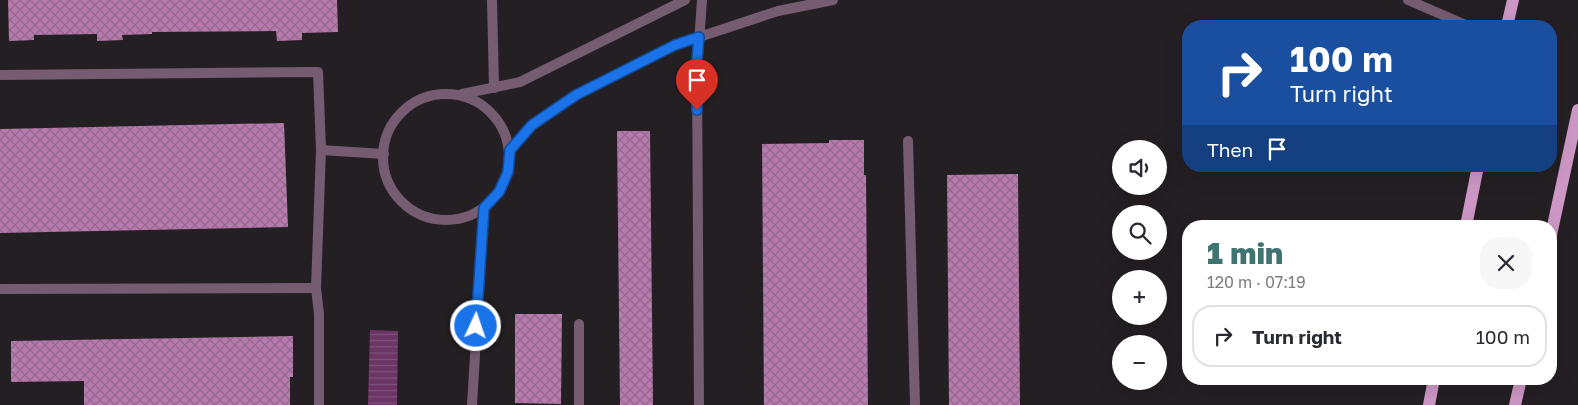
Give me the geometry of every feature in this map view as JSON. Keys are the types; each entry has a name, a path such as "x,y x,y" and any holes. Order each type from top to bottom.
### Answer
{"main road":[{"path":"1508,20 1513,0"},
{"path":"1554,220 1578,110"},
{"path":"1467,220 1477,172"},
{"path":"1429,405 1433,385"},
{"path":"1515,405 1520,385"}],"street":[{"path":"492,0 494,88"},
{"path":"461,94 479,102 494,114 504,131 510,150 508,172 499,192 484,208 464,218 442,220 421,215 402,203 389,185 383,164 384,142 392,124 405,108 422,98 441,93 461,94 520,82 685,0"},
{"path":"699,405 696,71 702,0"},
{"path":"510,150 532,125 576,95 675,45 778,11 832,0"},
{"path":"1408,0 1454,20"},
{"path":"0,75 318,72 320,150 316,288 319,314 319,405"},
{"path":"908,141 915,405"},
{"path":"320,150 384,154"},
{"path":"472,405 484,208"},
{"path":"0,289 316,288"},
{"path":"578,324 579,405"}],"shaded area":[{"path":"370,330 398,331 397,405 368,405"}],"building":[{"path":"8,0 337,0 338,32 302,33 302,40 277,41 276,31 152,32 152,34 122,35 123,40 97,41 97,34 34,35 34,40 9,41"},
{"path":"284,123 288,227 0,233 0,129"},
{"path":"617,131 650,131 653,405 620,405"},
{"path":"829,140 864,140 868,405 764,405 762,144 829,143"},
{"path":"1018,174 1020,405 949,405 947,175"},
{"path":"515,314 562,314 561,404 515,403"},
{"path":"293,336 293,377 290,377 290,405 84,405 84,381 11,382 11,341"}],"route":[{"path":"476,326 484,208 499,192 508,172 510,150 532,125 576,95 675,45 699,37 696,71 697,110"}]}
